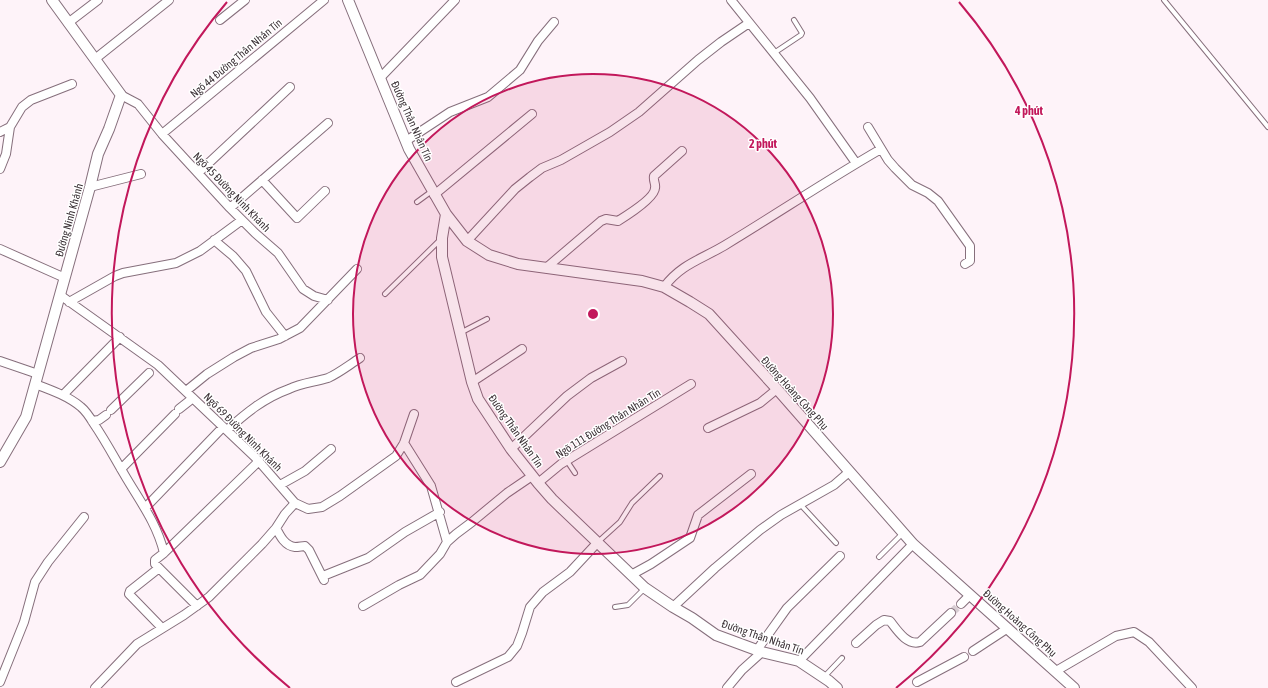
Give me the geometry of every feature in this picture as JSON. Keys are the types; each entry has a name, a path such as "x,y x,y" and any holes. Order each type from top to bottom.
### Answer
{"street":[{"path":"52,0 121,95"},
{"path":"68,23 98,0"},
{"path":"95,59 169,0"},
{"path":"220,20 245,0"},
{"name":"Ngõ 44 Đường Thân Nhân Tín","path":"162,134 324,0"},
{"name":"Đường Thân Nhân Tín","path":"348,0 406,141 433,193 446,214 442,238 442,257 472,382 478,399 511,449 552,499 645,588 716,635 759,651 799,661 824,677 837,688"},
{"path":"380,78 455,0"},
{"path":"731,0 810,98 856,163"},
{"path":"406,141 450,112 488,97 520,70 538,41 554,22"},
{"path":"468,241 515,189 530,177 542,168 561,160 610,132 639,112 698,60 721,42 749,24"},
{"path":"0,169 6,154 10,126 22,107 31,100 72,84"},
{"path":"198,173 290,87"},
{"name":"Ngõ 45 Đường Ninh Khánh","path":"121,95 138,104 162,134 230,208 278,253 303,289 314,296 328,300"},
{"name":"Đường Ninh Khánh","path":"0,462 26,416 98,154 121,95"},
{"path":"433,193 532,114"},
{"path":"230,208 328,123"},
{"path":"0,132 10,126"},
{"path":"868,127 888,160 912,185 928,193 938,201 970,246 970,260 965,264"},
{"path":"664,287 672,276 680,270 726,245 856,163 881,149"},
{"path":"546,268 601,221 606,219 618,221 647,200 655,191 656,187 653,180 654,176 682,151"},
{"path":"90,187 141,174"},
{"path":"262,180 297,218 324,192"},
{"name":"Đường Hoàng Công Phụ","path":"446,214 468,241 489,255 518,264 642,281 664,287 709,314 913,544 1074,688"},
{"path":"69,302 115,276 176,263 200,251 242,220"},
{"path":"214,240 233,256 246,271 266,312 285,336"},
{"path":"0,249 65,278"},
{"path":"186,391 207,374 234,357 251,348 279,339 300,328 357,270"},
{"name":"Ngõ 69 Đường Ninh Khánh","path":"60,295 158,365 259,461 295,503"},
{"path":"63,396 120,337"},
{"path":"472,382 522,349"},
{"path":"145,508 225,428 250,409 267,398 290,388 328,378 360,358"},
{"path":"0,360 36,379 82,408 108,446 120,469 145,508 161,540 164,553"},
{"path":"511,449 567,396 591,378 622,361"},
{"path":"92,421 99,420 108,413 149,374"},
{"name":"Ngõ 111 Đường Thân Nhân Tín","path":"363,606 399,585 420,575 456,534 507,493 567,461 691,384"},
{"path":"708,428 760,403 777,389"},
{"path":"120,469 193,398"},
{"path":"95,688 137,644 209,597 262,544 276,528 284,514 295,503 308,509 322,506 340,496 396,456 404,443 414,414"},
{"path":"404,443 431,486 448,542"},
{"path":"280,485 305,471 331,449"},
{"path":"197,606 154,562 259,461"},
{"path":"673,607 715,568 760,530 799,504 834,485 850,472"},
{"path":"632,575 690,538 698,515 751,474"},
{"path":"276,528 281,538 292,547 305,546 309,550 324,579 368,558 405,532 440,512"},
{"path":"0,682 24,622 35,582 48,562 84,517"},
{"path":"456,682 508,657 517,646 530,607 543,592 570,572 598,542"},
{"path":"799,661 913,544"},
{"path":"727,688 759,651 787,608 840,556"},
{"path":"159,568 130,591 130,594 162,628"},
{"path":"961,604 970,595"},
{"path":"856,643 876,625 884,620 890,621 898,632 909,642 920,642 951,613"},
{"path":"974,651 1008,628"},
{"path":"1056,671 1116,636 1134,632 1150,642 1189,687"},
{"path":"917,682 964,657"}],"lane":[{"path":"1164,0 1268,126"},
{"path":"773,53 801,35 802,33 794,20"},
{"path":"417,202 433,193"},
{"path":"385,294 442,238"},
{"path":"460,333 486,318"},
{"path":"567,461 575,473"},
{"path":"598,542 620,522 632,503 660,476"},
{"path":"799,504 836,543"},
{"path":"879,557 903,533"},
{"path":"615,607 628,605 645,588"},
{"path":"824,677 842,658"}],"tunnel":[{"path":"951,613 961,604"}]}
